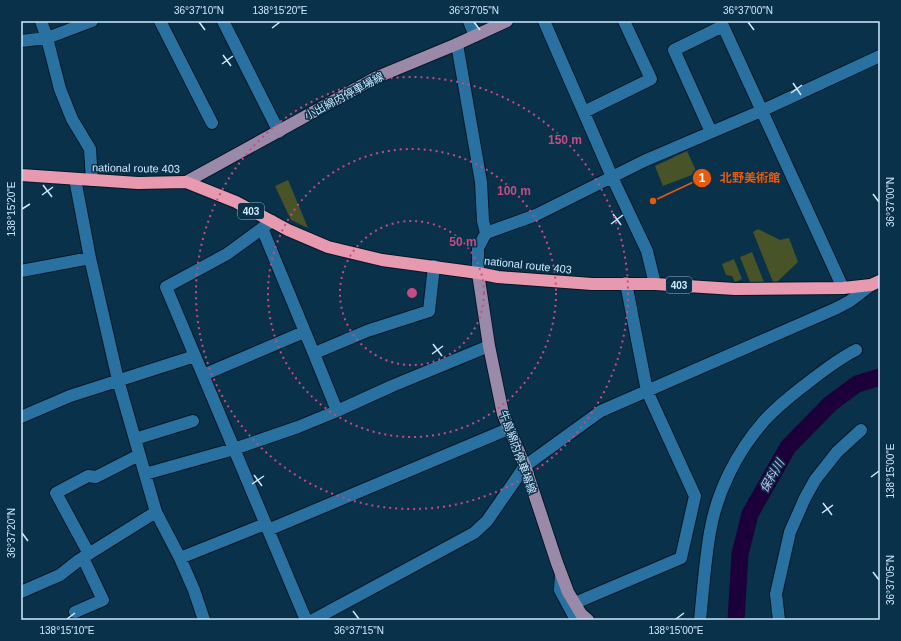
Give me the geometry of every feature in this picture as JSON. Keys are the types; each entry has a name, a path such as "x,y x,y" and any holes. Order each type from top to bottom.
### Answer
{"highway":[{"name":"national route 403","path":"21,175 138,183 186,182 236,202 267,224 288,230 328,247 382,260 434,266 498,277 567,283 655,284 735,289 843,288 875,283"}],"main road":[{"name":"小出綿内停車場線","path":"186,182 375,78 457,44 507,21"},
{"name":"牛島綿内停車場線","path":"478,273 489,346 503,414 508,429 525,466 568,592 581,614 588,620"}],"street":[{"path":"41,21 47,38 60,89 72,119 90,149 92,180"},
{"path":"21,41 47,38 92,21"},
{"path":"160,21 212,123"},
{"path":"223,21 279,132"},
{"path":"469,21 475,36"},
{"path":"544,21 612,177 647,251 655,284"},
{"path":"584,112 651,79 624,21"},
{"path":"711,132 674,50 721,24 843,288"},
{"path":"457,44 481,182 483,221 486,233 478,248 478,273"},
{"path":"486,233 536,215 612,177 880,56"},
{"path":"75,179 90,258 118,380 139,455 156,512 180,558 194,590 204,620"},
{"path":"306,620 166,286 227,254 267,224 304,332 315,353 337,411"},
{"path":"21,271 90,258"},
{"path":"315,353 367,331 429,311 434,266"},
{"path":"575,604 681,558 695,496 647,391 626,283"},
{"path":"313,620 474,533 487,521 525,466 601,412 837,308 875,283"},
{"path":"203,375 304,332"},
{"path":"145,474 234,449 337,411 392,386 489,346"},
{"path":"700,620 710,531 726,479 742,450 764,420 821,373 846,355 856,350"},
{"path":"21,417 70,396 195,356"},
{"path":"135,439 193,421"},
{"path":"180,558 267,527 508,429"},
{"path":"779,620 776,594 790,532 805,498 815,480 837,452 861,430"},
{"path":"75,612 103,600 86,556 56,493 88,476 96,477 139,455"},
{"path":"21,592 60,575 86,556 156,512"},
{"path":"561,574 560,590 576,620"}],"green space":[{"path":"687,151 697,173 663,186 655,166"},
{"path":"288,180 308,228 291,220 275,186"},
{"path":"758,229 780,240 789,238 798,262 777,282 773,282 753,232"},
{"path":"752,252 764,282 750,282 740,257"},
{"path":"734,259 742,279 735,282 732,276 726,275 722,264"}],"waterway":[{"name":"保科川","path":"736,620 740,554 750,514 788,447 830,404 857,384 880,377"}],"place":[{"name":"北野美術館","path":"653,201"}]}
